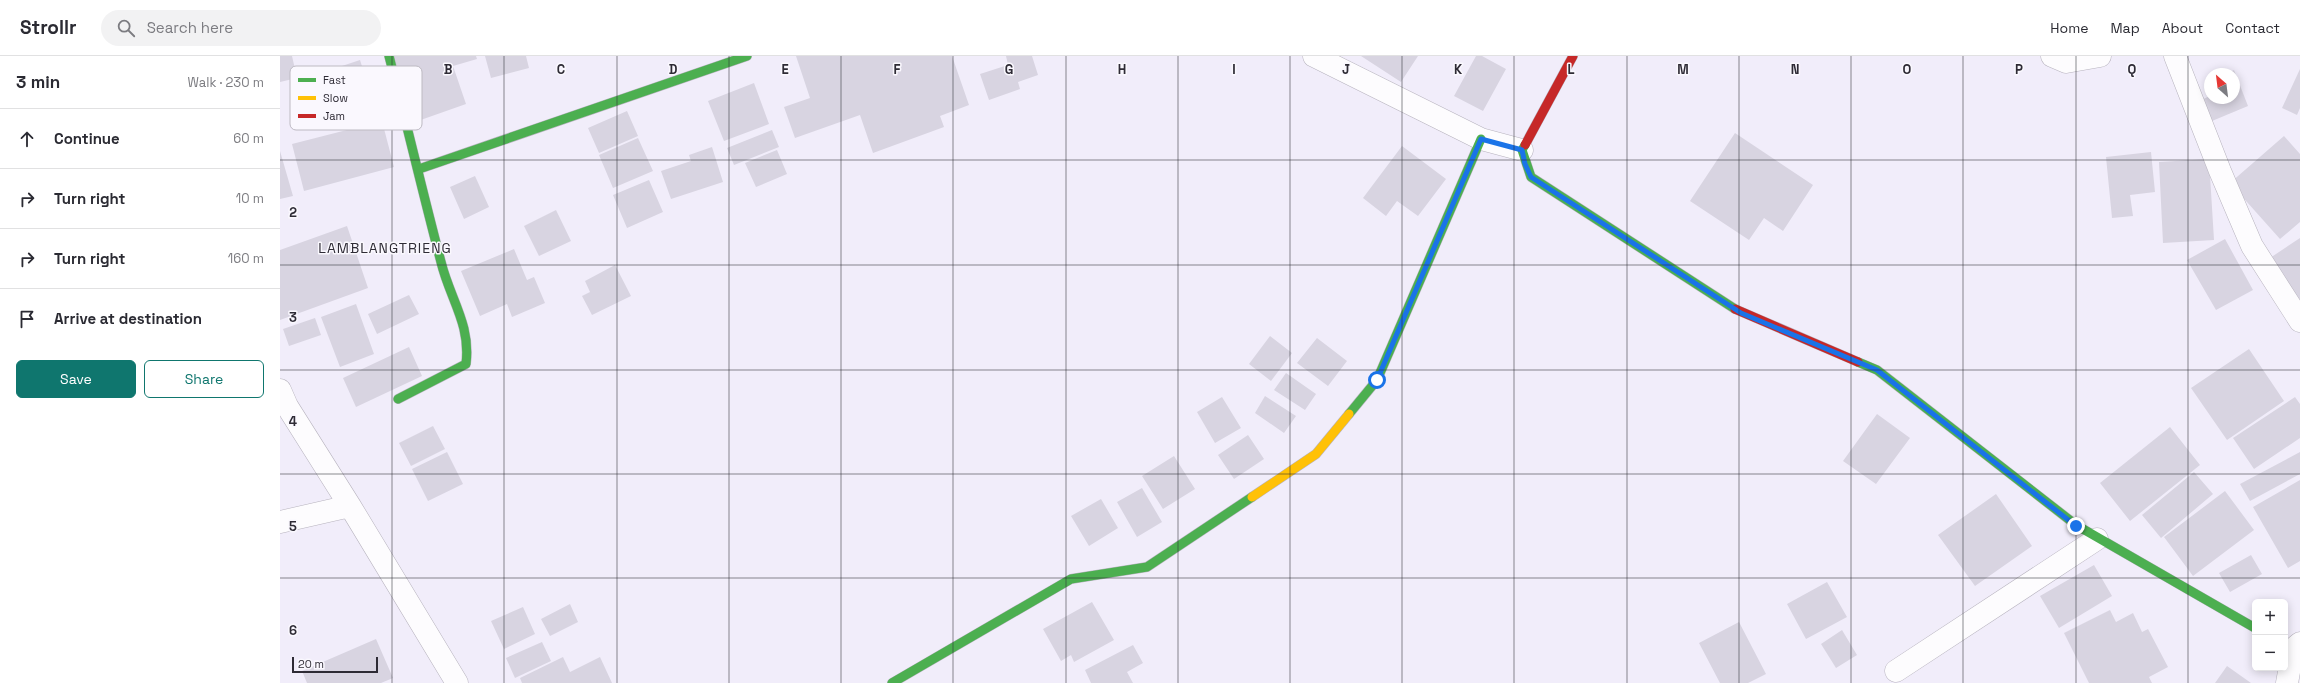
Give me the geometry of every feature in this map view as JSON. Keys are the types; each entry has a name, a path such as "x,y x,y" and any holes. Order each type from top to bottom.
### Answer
{"street":[{"path":"389,56 392,66"},
{"path":"419,169 747,56"},
{"path":"1314,56 1481,139 1522,150"},
{"path":"1573,56 1522,150 1525,164 1531,177 1741,313 1877,370 2076,526 2252,626"},
{"path":"2052,56 2066,62 2100,56"},
{"path":"2175,56 2217,164 2252,246 2300,320"},
{"path":"398,399 466,364 469,349 462,316 442,264 409,130"},
{"path":"892,683 1070,579 1093,575 1124,573 1147,567 1316,454 1377,380 1481,139"},
{"path":"280,390 287,406 350,506 457,683"},
{"path":"280,522 350,506"},
{"path":"1896,671 2097,539"},
{"path":"2287,683 2293,645"}],"building":[{"path":"280,56 292,56 294,66 290,66 290,80 280,82"},
{"path":"393,56 476,56 477,59 453,66 466,104 422,120 422,66 396,66"},
{"path":"485,56 526,56 529,68 491,78"},
{"path":"796,56 952,56 969,105 940,116 944,127 873,153 860,115 795,138 784,107 810,98"},
{"path":"1006,56 1032,56 1038,75 1018,82 1020,89 989,100 980,74 1008,65"},
{"path":"1361,56 1418,56 1401,82"},
{"path":"1476,56 1482,56 1506,69 1483,111 1454,96"},
{"path":"360,60 362,66 342,66"},
{"path":"2300,69 2300,108 2297,115 2282,108"},
{"path":"754,83 769,124 724,141 708,101"},
{"path":"2240,85 2248,106 2212,121 2205,104 2240,104"},
{"path":"627,111 638,136 599,153 588,128"},
{"path":"347,130 384,130 394,167 304,191 292,144"},
{"path":"772,130 779,147 734,165 727,148"},
{"path":"1735,133 1813,185 1783,231 1764,218 1749,240 1690,201"},
{"path":"2284,136 2300,154 2300,222 2280,239 2230,183"},
{"path":"638,138 653,171 613,188 599,155"},
{"path":"1402,146 1446,179 1418,216 1397,201 1386,216 1363,198"},
{"path":"712,147 723,182 671,199 661,171 691,161 689,155"},
{"path":"777,150 787,174 756,187 745,163"},
{"path":"280,151 293,196 280,199"},
{"path":"2151,152 2155,192 2130,195 2133,216 2112,218 2106,157"},
{"path":"2209,159 2214,240 2163,243 2159,162"},
{"path":"475,176 489,207 464,219 450,187"},
{"path":"649,180 663,212 627,228 613,195"},
{"path":"556,210 571,241 539,256 524,226"},
{"path":"347,226 368,288 280,320 280,250"},
{"path":"2300,238 2300,303 2270,258"},
{"path":"2225,239 2253,290 2216,310 2187,260"},
{"path":"514,249 527,280 534,277 545,303 512,317 507,304 480,316 461,271"},
{"path":"615,265 631,296 592,315 582,296 590,292 585,281"},
{"path":"409,295 419,314 377,334 368,314"},
{"path":"356,304 374,354 340,367 321,317"},
{"path":"315,318 321,335 289,346 283,329"},
{"path":"1270,336 1292,353 1271,381 1249,364"},
{"path":"1317,338 1347,361 1328,386 1297,363"},
{"path":"409,347 422,376 356,407 343,378"},
{"path":"2249,349 2284,401 2227,440 2191,388"},
{"path":"1286,373 1316,394 1305,410 1274,390"},
{"path":"1265,396 1296,416 1284,433 1255,413"},
{"path":"1222,397 1241,428 1215,443 1197,412"},
{"path":"2295,397 2300,404 2300,438 2254,469 2233,438"},
{"path":"1877,414 1910,438 1876,484 1843,461"},
{"path":"433,426 445,449 411,466 399,443"},
{"path":"2170,427 2200,465 2130,521 2100,483"},
{"path":"1248,435 1264,459 1234,479 1218,455"},
{"path":"447,452 463,484 428,501 412,469"},
{"path":"2300,452 2300,474 2250,501 2240,484"},
{"path":"1174,456 1195,489 1163,509 1142,476"},
{"path":"2194,472 2213,494 2161,538 2142,515"},
{"path":"2300,480 2300,561 2288,568 2253,507"},
{"path":"1142,488 1162,522 1137,537 1117,502"},
{"path":"2225,491 2254,530 2193,576 2164,537"},
{"path":"1996,494 2032,546 1975,586 1938,535"},
{"path":"1101,499 1118,528 1089,546 1071,516"},
{"path":"2251,555 2262,574 2230,592 2219,573"},
{"path":"2094,565 2112,596 2059,628 2040,596"},
{"path":"1827,582 1847,617 1806,639 1787,604"},
{"path":"1092,602 1114,640 1074,662 1071,655 1061,661 1043,629"},
{"path":"570,604 578,622 550,636 541,619"},
{"path":"523,607 535,634 504,649 491,621"},
{"path":"2110,610 2116,622 2133,613 2142,632 2148,629 2168,667 2149,677 2152,683 2089,683 2064,633"},
{"path":"1739,622 1766,674 1748,683 1720,683 1699,643"},
{"path":"1842,630 1857,655 1836,668 1821,644"},
{"path":"376,639 393,678 381,683 307,683 302,671"},
{"path":"542,642 551,661 515,678 506,658"},
{"path":"1133,645 1143,663 1127,672 1133,683 1091,683 1085,670"},
{"path":"563,657 570,672 600,657 612,683 522,683 520,678"},
{"path":"2227,666 2251,683 2215,683"}],"traffic: fast":[{"path":"389,56 392,66"},
{"path":"419,169 747,56"},
{"path":"398,399 466,364 467,350 463,324 441,262 408,130"},
{"path":"1349,414 1377,380 1481,139"},
{"path":"1525,145 1522,150 1531,177 1735,309"},
{"path":"1858,362 1877,370 2076,525 2252,626"},
{"path":"892,683 1071,579 1147,567 1252,497"}],"traffic: slow":[{"path":"1252,497 1316,454 1349,414"}],"traffic: jam":[{"path":"1525,145 1573,56"},
{"path":"1735,309 1858,362"}],"district":[{"name":"LAMBLANGTRIENG","path":"385,248"}],"route":[{"path":"1377,380 1481,139 1522,150 1525,164 1531,177 1741,313 1877,370 2076,526"}]}
